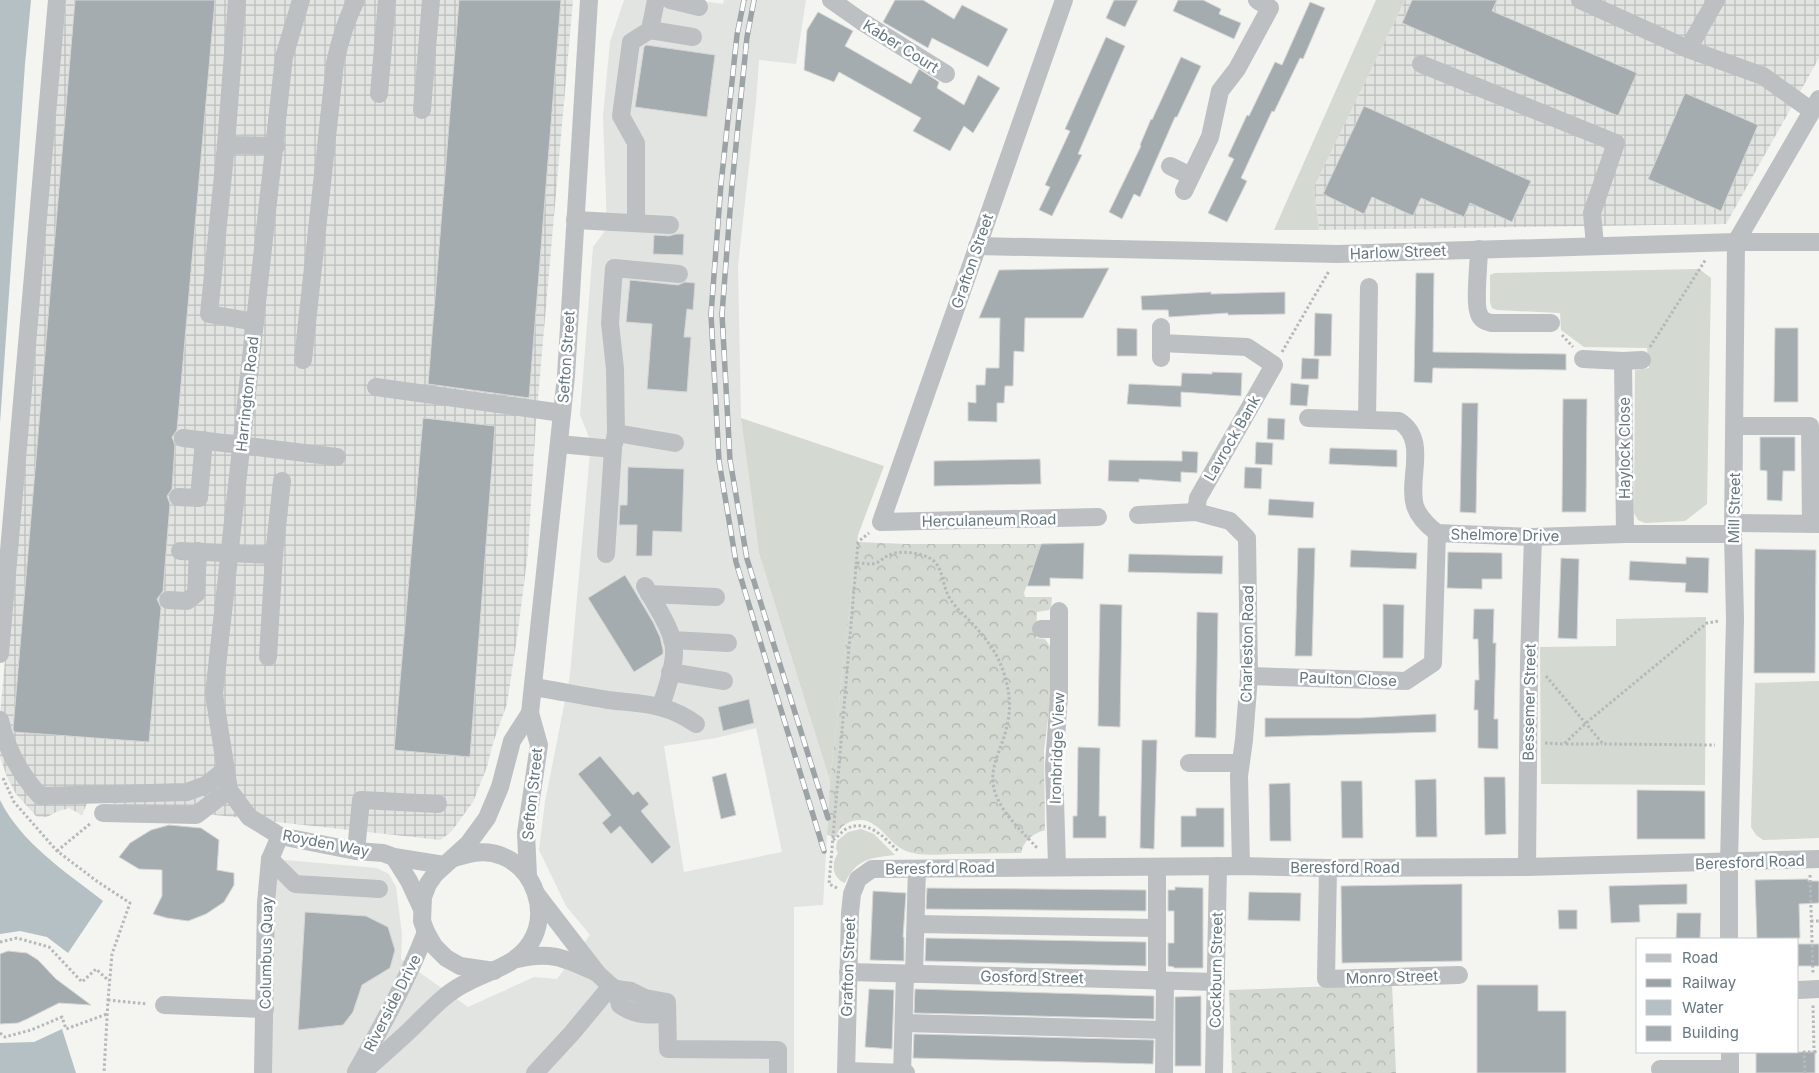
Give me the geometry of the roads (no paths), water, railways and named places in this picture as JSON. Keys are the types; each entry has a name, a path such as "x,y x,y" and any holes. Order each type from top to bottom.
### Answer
{"street":[{"path":"0,654 57,0"},
{"path":"237,0 226,145 209,314 255,322"},
{"name":"Harrington Road","path":"229,790 214,694 276,146 284,57 301,0"},
{"path":"303,360 335,62 340,38 356,0"},
{"path":"379,94 387,0"},
{"path":"422,110 431,0"},
{"name":"Sefton Street","path":"449,862 469,853 486,852 502,856 516,864 528,876 537,894 540,910 537,928 531,942 517,959 494,971 460,966 446,958 434,946 422,921 422,909 423,897 428,884 435,874 468,844 488,818 500,787 512,742 530,713 566,376 589,0"},
{"path":"650,30 656,0"},
{"path":"670,0 699,7"},
{"name":"Kaber Court","path":"831,0 946,74"},
{"path":"1170,166 1188,184 1210,137 1220,91 1238,69 1270,8 1257,0"},
{"path":"1580,0 1688,49 1763,76 1816,105"},
{"path":"1688,49 1716,0"},
{"name":"Grafton Street","path":"881,522 977,246 1057,2"},
{"path":"636,223 636,143 620,116 631,42 650,30 693,37"},
{"path":"1421,64 1616,143 1592,213 1595,245"},
{"name":"Mill Street","path":"1729,938 1735,619 1733,528 1736,242 1816,105"},
{"path":"226,145 276,146"},
{"path":"576,220 670,225"},
{"name":"Harlow Street","path":"977,246 1338,254 1595,245 1819,242"},
{"path":"1479,249 1478,305 1480,317 1492,324 1550,323"},
{"path":"606,554 614,441 615,369 610,323 614,268 679,274"},
{"path":"1367,420 1369,288"},
{"name":"Lavrock Bank","path":"1161,343 1247,347 1274,365 1198,498 1196,512"},
{"path":"1583,359 1642,360"},
{"name":"Haylock Close","path":"1623,361 1625,534"},
{"path":"376,388 562,413"},
{"name":"Shelmore Drive","path":"1308,418 1399,421 1406,425 1415,439 1414,504 1424,522 1437,534 1533,537 1815,524"},
{"path":"1735,426 1810,426 1815,524"},
{"path":"183,438 337,457"},
{"path":"178,497 199,498 204,440"},
{"path":"559,444 614,441 675,443"},
{"path":"268,657 274,555 282,481"},
{"name":"Charleston Road","path":"1138,515 1196,512 1230,521 1247,538 1248,676 1244,740 1239,776 1241,866"},
{"name":"Herculaneum Road","path":"881,522 1098,517"},
{"name":"Paulton Close","path":"1248,676 1406,681 1433,663 1437,534"},
{"name":"Bessemer Street","path":"1527,867 1529,661 1533,537"},
{"path":"180,551 274,555"},
{"path":"168,600 187,601 196,594 198,551"},
{"path":"660,706 668,683 674,651 672,640 647,590 716,597"},
{"name":"Ironbridge View","path":"1058,866 1054,766 1059,695 1050,629 1059,611"},
{"path":"672,640 728,643"},
{"path":"670,672 724,681"},
{"path":"534,688 660,706 671,709 696,724"},
{"name":"Sefton Street","path":"528,876 526,833 539,745 530,713"},
{"path":"0,720 4,739 27,782 40,796 187,792 206,785 226,770"},
{"path":"1189,763 1240,763"},
{"path":"103,813 196,815 229,790"},
{"name":"Royden Way","path":"229,790 248,817 280,836 356,851 383,853 394,857 449,862"},
{"path":"356,851 361,800 438,804"},
{"name":"Columbus Quay","path":"263,1073 266,903 270,859 280,836"},
{"path":"394,857 409,881 422,909"},
{"path":"270,859 295,884 379,888"},
{"name":"Beresford Road","path":"872,869 1058,866 1527,867 1814,859"},
{"path":"1156,866 1156,928 1164,1030 1164,1073"},
{"name":"Cockburn Street","path":"1214,1073 1218,866"},
{"name":"Monro Street","path":"1328,868 1326,979 1459,975"},
{"name":"Grafton Street","path":"846,1072 852,894 858,879 872,869"},
{"path":"846,1072 904,1073 904,1023 916,924 909,869"},
{"path":"537,894 598,973 613,988 620,1005 628,1011 639,1014 667,1008 668,1050 778,1050 778,1073"},
{"path":"916,924 1156,928"},
{"name":"Riverside Drive","path":"355,1073 391,1010 426,932"},
{"path":"517,959 531,956 566,958 598,973"},
{"name":"Riverside Drive","path":"362,1073 412,1028 438,1001 468,982 494,971"},
{"name":"Gosford Street","path":"848,972 1216,982"},
{"path":"535,1073 613,988"},
{"path":"164,1005 265,1009"},
{"path":"904,1023 1164,1030"},
{"path":"1660,1069 1730,1065"}],"water":[{"path":"0,0 31,0 0,423"},
{"path":"0,800 20,830 32,843 60,868 103,901 68,953 47,937 20,931 0,934"},
{"path":"62,1029 76,1073 0,1073 0,1043 34,1042"}],"railway":[{"path":"744,0 737,35 721,184 711,314 719,461 736,562 824,851"},
{"path":"754,0 747,37 732,185 722,314 730,460 747,559 828,818"}]}
